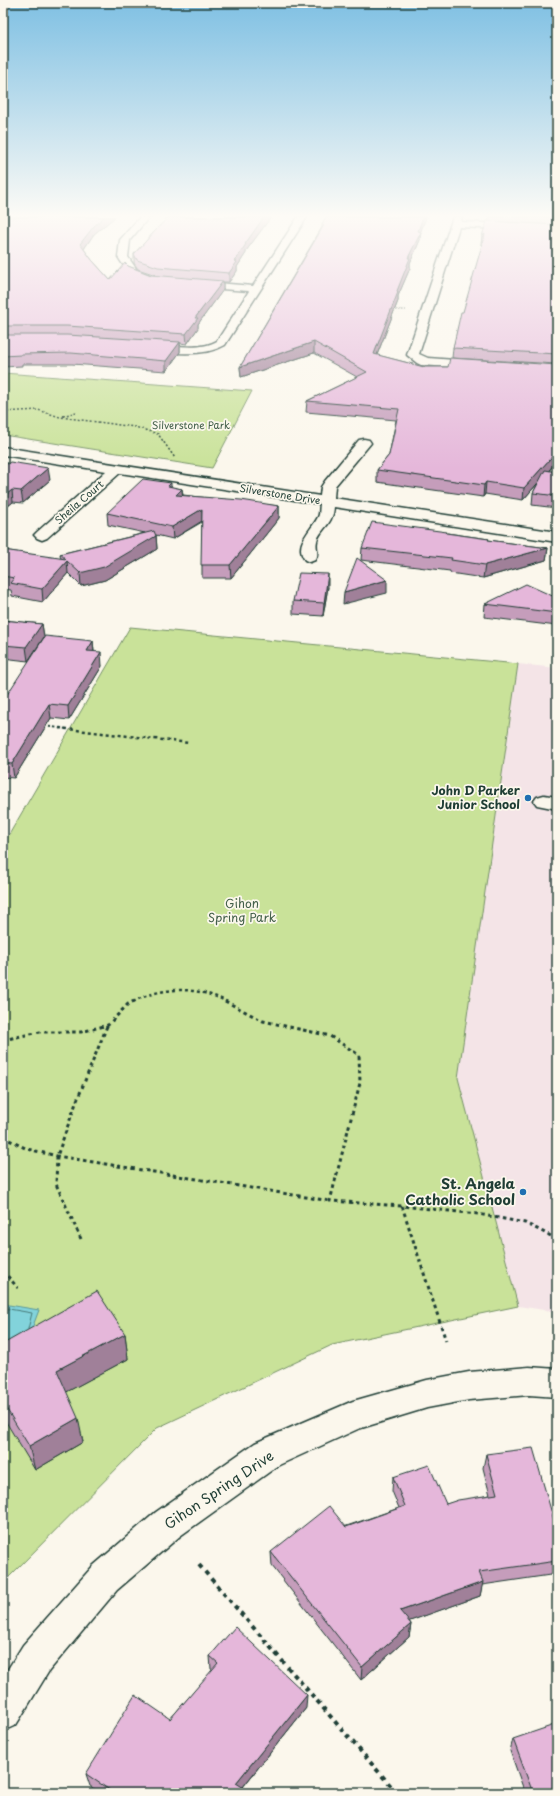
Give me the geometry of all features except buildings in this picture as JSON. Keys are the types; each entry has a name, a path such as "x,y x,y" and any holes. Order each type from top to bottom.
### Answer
{"street":[{"path":"139,345 197,349 216,347 221,343 249,301"},
{"path":"432,301 413,355 416,358 428,362 488,366"},
{"path":"310,557 308,541 326,516 328,487 364,443"},
{"name":"Silverstone Drive","path":"3,451 116,470 557,537"},
{"name":"Sheila Court","path":"42,535 116,470"},
{"name":"Gihon Spring Drive","path":"3,1712 36,1658 105,1578 168,1524 267,1454 353,1416 427,1394 469,1386 529,1381 557,1383"}],"path":[{"path":"389,310 428,312"},
{"path":"3,412 38,410 60,417 117,423 149,430 163,439 175,458"},
{"path":"60,417 76,412"},
{"path":"42,726 189,743"},
{"path":"81,1239 56,1184 57,1156 76,1103 108,1025 128,1004 145,996 170,990 196,991 220,998 263,1021 330,1036 360,1054 360,1083 330,1201"},
{"path":"3,1040 40,1032 81,1032 108,1025"},
{"path":"3,1137 26,1149 57,1156 330,1201 402,1206 478,1214 525,1223 557,1239"},
{"path":"402,1206 446,1341"},
{"path":"3,1271 18,1288"},
{"path":"199,1565 397,1793"}],"shaded area":[{"name":"St. Angela Catholic School","path":"518,664 557,668 557,1312 518,1306 458,1078"}],"green space":[{"name":"Silverstone Park","path":"3,373 252,391 212,468 3,435"},
{"name":"Gihon Spring Park","path":"130,627 518,664 458,1078 518,1306 332,1345 157,1428 3,1583 3,845"}],"water":[{"path":"3,1304 39,1310 3,1405"}],"place":[{"name":"John D Parker Junior School","path":"528,798"},
{"name":"St. Angela Catholic School","path":"523,1192"}]}
